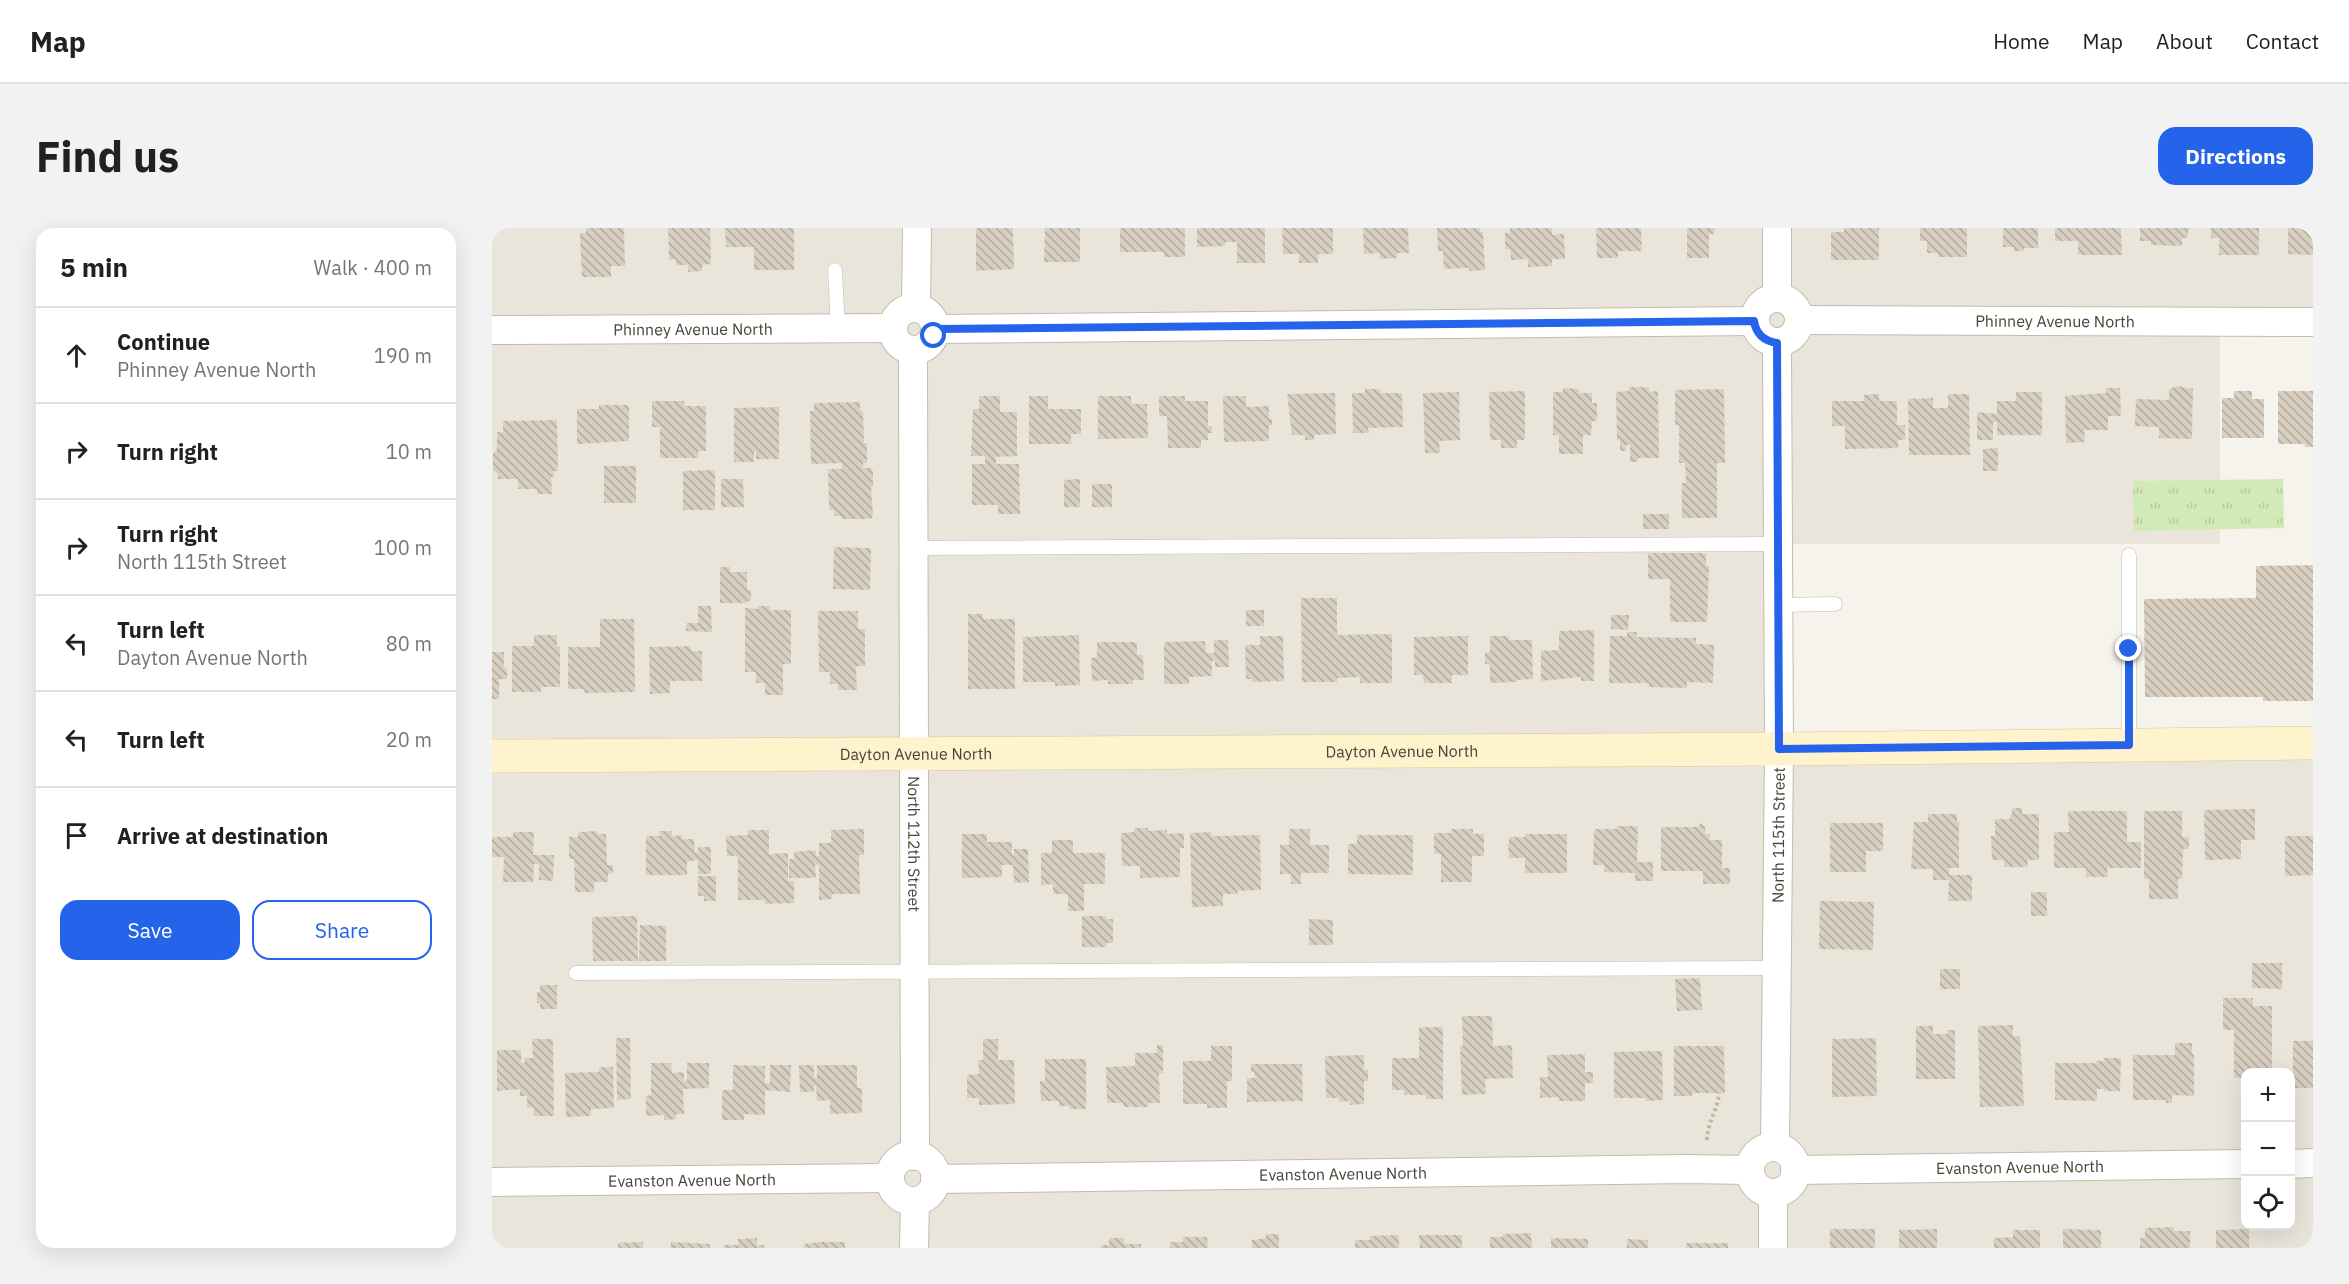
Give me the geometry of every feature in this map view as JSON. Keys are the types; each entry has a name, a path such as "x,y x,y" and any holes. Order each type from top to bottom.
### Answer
{"street":[{"path":"916,308 917,228"},
{"path":"1776,228 1778,298"},
{"path":"1778,298 1793,304 1799,320 1796,332 1791,338 1777,343 1763,338 1754,321 1760,305 1766,300 1778,298"},
{"path":"916,308 926,311 931,316 935,329 931,342 925,347 913,350 899,344 893,328 900,312 916,308"},
{"name":"Phinney Avenue North","path":"1799,320 2313,322"},
{"path":"935,329 1754,321"},
{"name":"Phinney Avenue North","path":"492,330 893,328"},
{"name":"North 115th Street","path":"1775,1147 1779,749 1777,343"},
{"name":"North 112th Street","path":"913,350 915,1156"},
{"name":"Dayton Avenue North","path":"492,756 1779,749 2313,743"},
{"path":"1775,1147 1785,1150 1791,1156 1796,1170 1791,1184 1773,1193 1758,1187 1753,1181 1750,1170 1752,1159 1757,1153 1763,1149 1775,1147"},
{"path":"915,1156 929,1162 933,1168 935,1179 932,1191 926,1197 915,1201 904,1200 892,1189 890,1178 897,1162 902,1158 915,1156"},
{"path":"2295,1164 2313,1163"},
{"name":"Evanston Avenue North","path":"1796,1170 2241,1164"},
{"name":"Evanston Avenue North","path":"935,1179 1750,1170"},
{"name":"Evanston Avenue North","path":"492,1182 890,1178"},
{"path":"1773,1193 1773,1248"},
{"path":"914,1248 915,1201"}],"lane":[{"path":"836,270 838,330"},
{"path":"913,548 1778,544"},
{"path":"2129,555 2129,745"},
{"path":"1778,605 1835,604"},
{"path":"576,973 1775,968"}],"path":[{"path":"1706,1169 1707,1136 1710,1121 1719,1103 1719,1093"}],"shaded area":[{"path":"492,228 2313,228 2313,326 2220,322 2220,544 1778,544 1779,748 2313,743 2313,1248 492,1248"}],"green space":[{"path":"2283,479 2284,528 2134,531 2133,481"}],"building":[{"path":"586,228 624,228 625,266 611,266 611,277 582,277 580,233 586,233"},
{"path":"668,228 710,228 711,264 702,265 702,271 688,272 688,265 676,265 676,259 669,260"},
{"path":"725,228 794,228 794,270 754,270 754,247 726,247"},
{"path":"976,228 1013,228 1014,269 976,271"},
{"path":"1045,228 1080,228 1080,262 1044,262"},
{"path":"1120,228 1185,228 1185,257 1164,257 1164,252 1120,252"},
{"path":"1197,228 1265,228 1265,263 1237,263 1237,242 1225,242 1225,246 1197,247"},
{"path":"1282,228 1333,228 1333,254 1318,254 1318,263 1299,263 1299,254 1283,254"},
{"path":"1363,228 1408,228 1409,253 1397,253 1397,258 1380,259 1380,253 1364,254"},
{"path":"1437,228 1480,228 1480,232 1483,232 1485,270 1444,269 1443,251 1438,251"},
{"path":"1510,228 1552,228 1552,235 1564,234 1565,259 1552,259 1552,266 1528,267 1528,259 1511,260 1510,249 1505,249 1505,233 1510,233"},
{"path":"1596,228 1641,228 1642,251 1618,251 1618,258 1597,258"},
{"path":"1687,228 1715,228 1714,234 1709,234 1709,258 1687,258"},
{"path":"1844,228 1879,228 1879,260 1831,260 1831,232 1844,232"},
{"path":"1920,228 1967,228 1967,257 1938,257 1938,253 1927,253 1927,241 1920,241"},
{"path":"2003,228 2038,228 2038,248 2014,251 2014,247 2003,247"},
{"path":"2055,228 2121,228 2122,255 2078,255 2078,241 2055,241"},
{"path":"2140,228 2190,228 2190,230 2188,230 2188,238 2182,238 2182,246 2151,245 2151,241 2140,241"},
{"path":"2211,228 2259,228 2259,255 2219,255 2219,238 2211,238"},
{"path":"2288,228 2313,228 2313,255 2288,254"},
{"path":"2177,386 2193,389 2192,439 2159,438 2159,427 2135,426 2136,399 2169,400 2169,389"},
{"path":"1629,387 1649,387 1649,392 1658,391 1659,458 1638,458 1638,462 1630,462 1630,445 1626,445 1626,451 1620,451 1620,439 1617,440 1616,392 1629,391"},
{"path":"1563,388 1579,389 1579,393 1592,393 1592,403 1597,403 1597,421 1592,421 1591,435 1583,435 1583,454 1559,454 1559,435 1553,435 1553,392 1563,392"},
{"path":"2106,388 2120,388 2121,416 2108,416 2108,430 2084,430 2085,442 2066,443 2065,396 2106,393"},
{"path":"1365,389 1380,389 1380,393 1402,393 1403,427 1368,428 1369,433 1353,433 1352,393 1365,393"},
{"path":"1724,389 1725,463 1717,463 1717,518 1682,518 1682,483 1686,483 1685,463 1679,463 1679,425 1675,425 1675,390"},
{"path":"1525,391 1525,440 1517,440 1517,448 1501,448 1501,440 1490,440 1489,392"},
{"path":"2234,391 2252,391 2252,399 2264,399 2264,438 2222,438 2222,398 2234,398"},
{"path":"2278,391 2313,391 2313,447 2305,447 2305,444 2278,444"},
{"path":"1459,392 1460,440 1439,441 1440,453 1425,453 1423,393"},
{"path":"2016,392 2042,392 2042,435 1997,435 1997,422 1993,422 1993,440 1977,440 1977,412 1997,414 1997,401 2016,401"},
{"path":"1335,393 1336,434 1314,435 1314,440 1305,440 1305,435 1292,435 1287,394"},
{"path":"1879,394 1879,401 1897,401 1897,425 1905,425 1905,440 1898,440 1898,448 1845,449 1845,426 1832,426 1832,401 1864,401 1864,395"},
{"path":"1948,394 1969,394 1970,455 1909,455 1908,399 1933,398 1933,408 1948,408"},
{"path":"979,396 1000,396 1000,412 1017,412 1017,456 996,457 996,464 1019,464 1020,514 998,514 998,505 972,505 972,464 985,464 985,456 971,456 973,409 979,409"},
{"path":"1029,396 1048,396 1048,409 1081,409 1081,434 1071,434 1071,444 1029,444"},
{"path":"1098,396 1131,396 1131,404 1147,404 1148,438 1098,439"},
{"path":"1159,396 1185,396 1185,401 1208,401 1208,426 1212,426 1212,433 1208,433 1208,440 1201,440 1201,448 1168,448 1167,416 1159,416"},
{"path":"1223,396 1246,396 1246,407 1269,406 1269,419 1272,419 1272,425 1269,425 1269,441 1224,442"},
{"path":"652,401 684,401 684,406 706,406 706,451 698,451 698,458 660,458 660,427 652,427"},
{"path":"860,402 860,411 863,411 864,443 867,443 867,463 863,463 863,468 871,468 873,471 873,487 871,487 873,516 871,519 841,519 841,516 834,516 834,510 829,510 828,469 842,469 842,463 811,464 810,411 814,411 814,403"},
{"path":"599,405 629,405 629,441 577,444 577,409 599,409"},
{"path":"779,407 779,459 756,459 756,451 754,451 754,462 734,462 734,408"},
{"path":"557,420 558,471 554,471 554,477 551,477 552,494 537,494 537,489 518,489 518,479 498,479 498,474 493,470 493,454 497,449 497,432 503,432 503,421"},
{"path":"1998,448 1998,471 1983,471 1983,449"},
{"path":"604,466 636,466 636,503 604,503"},
{"path":"715,470 715,510 683,510 683,471"},
{"path":"721,479 743,479 744,507 721,507"},
{"path":"1080,479 1080,507 1064,507 1064,480"},
{"path":"1092,484 1112,484 1112,507 1092,507"},
{"path":"1643,514 1669,514 1669,529 1643,529"},
{"path":"834,547 871,548 870,590 833,589"},
{"path":"1648,553 1706,553 1706,566 1709,566 1707,622 1670,622 1670,579 1648,579"},
{"path":"2313,565 2313,701 2263,701 2263,697 2145,697 2144,599 2256,598 2256,566"},
{"path":"720,567 730,567 730,572 747,572 747,590 751,590 751,601 720,603"},
{"path":"1301,598 1337,598 1337,635 1392,634 1392,683 1360,683 1360,677 1337,678 1337,682 1302,682"},
{"path":"698,606 711,606 712,632 686,631 686,623 698,623"},
{"path":"758,606 770,606 770,610 791,610 791,664 783,664 783,695 765,695 765,683 756,683 756,672 745,672 745,608 758,609"},
{"path":"1246,610 1264,610 1264,626 1246,626"},
{"path":"818,611 858,611 858,629 865,629 865,666 856,666 857,690 838,690 838,684 830,684 830,672 819,672"},
{"path":"968,614 983,614 983,619 1015,619 1015,689 968,689"},
{"path":"1611,615 1629,615 1628,630 1611,629"},
{"path":"600,619 634,619 635,692 584,693 584,689 568,689 568,647 600,647"},
{"path":"1594,630 1594,681 1581,681 1581,677 1541,681 1541,651 1559,650 1559,631"},
{"path":"1627,632 1637,632 1636,637 1696,638 1696,644 1714,645 1713,683 1687,682 1687,688 1649,687 1649,683 1609,683 1610,636 1627,636"},
{"path":"534,635 557,635 557,647 560,647 560,687 541,687 541,692 512,692 512,646 534,646"},
{"path":"1079,635 1080,685 1055,686 1055,682 1023,682 1023,637"},
{"path":"1260,636 1283,636 1284,681 1252,682 1252,679 1246,679 1245,645 1260,645"},
{"path":"1468,636 1468,675 1452,675 1452,683 1424,683 1423,675 1414,675 1414,637"},
{"path":"1490,636 1509,636 1509,640 1532,640 1533,679 1490,683 1490,664 1485,664 1485,653 1490,652"},
{"path":"1214,640 1228,640 1229,667 1215,667 1215,660 1212,661 1212,676 1189,677 1189,684 1164,684 1164,642 1205,641 1206,653 1214,653"},
{"path":"1097,642 1137,642 1137,655 1143,655 1144,680 1133,680 1133,684 1108,684 1108,680 1092,681 1091,658 1097,657"},
{"path":"691,646 691,651 702,651 702,681 670,681 670,693 650,694 649,647"},
{"path":"492,652 504,652 504,668 507,668 507,679 499,679 499,699 492,699"},
{"path":"2012,808 2022,808 2022,814 2039,814 2039,860 2027,860 2028,867 2004,867 2004,860 1992,860 1991,836 1995,836 1995,819 2010,819"},
{"path":"2255,809 2255,840 2241,840 2241,859 2205,860 2204,810"},
{"path":"2068,811 2127,811 2127,842 2141,842 2141,868 2107,868 2108,877 2086,877 2086,868 2054,868 2054,832 2069,832"},
{"path":"2144,811 2182,811 2182,837 2189,837 2189,849 2183,849 2182,879 2178,879 2178,899 2149,899 2149,879 2144,879"},
{"path":"1928,814 1957,814 1959,868 1949,868 1949,875 1972,875 1972,901 1948,901 1949,880 1933,880 1933,869 1911,869 1914,822 1928,822"},
{"path":"1701,823 1705,827 1705,834 1710,834 1710,840 1722,840 1722,868 1730,868 1730,884 1703,884 1703,871 1661,871 1661,827 1697,827"},
{"path":"1830,823 1883,823 1883,851 1866,851 1866,872 1830,872"},
{"path":"1617,826 1638,826 1637,862 1653,862 1653,881 1635,881 1635,873 1604,872 1604,865 1593,865 1594,829 1617,829"},
{"path":"1134,828 1148,828 1148,831 1167,830 1167,834 1184,833 1184,848 1180,848 1180,877 1140,878 1140,866 1122,866 1121,833 1134,832"},
{"path":"864,829 864,855 859,855 860,894 832,894 832,899 819,900 819,865 815,865 816,878 789,878 789,859 794,859 794,852 816,850 816,856 819,856 819,843 831,843 831,830"},
{"path":"1289,829 1310,829 1310,845 1329,845 1329,873 1301,873 1301,884 1291,884 1291,874 1280,874 1280,845 1289,845"},
{"path":"1451,829 1473,829 1473,834 1484,834 1484,856 1472,856 1472,882 1441,882 1441,854 1434,854 1434,833 1451,833"},
{"path":"747,830 769,830 769,854 788,853 788,881 794,881 794,903 765,904 765,900 738,900 738,856 727,856 726,836 748,835"},
{"path":"597,831 598,834 606,834 607,865 613,865 613,873 608,874 608,882 594,882 594,892 575,892 574,859 569,859 569,837 578,837 578,832"},
{"path":"659,831 672,831 672,836 682,835 682,839 694,839 695,853 698,852 698,847 711,847 711,874 698,874 698,860 695,860 687,862 687,875 646,875 646,836 660,836"},
{"path":"513,832 534,832 533,855 554,855 553,881 539,880 539,864 534,864 533,882 503,882 504,857 492,857 492,837 513,837"},
{"path":"1211,832 1211,836 1260,835 1261,890 1223,894 1223,906 1192,907 1190,833"},
{"path":"962,834 987,834 987,842 1012,842 1012,855 1014,855 1014,849 1028,849 1029,882 1014,883 1013,865 1002,865 1002,877 962,878"},
{"path":"1525,834 1567,834 1567,873 1525,873 1525,858 1509,858 1508,843 1509,837 1525,837"},
{"path":"1357,835 1413,835 1413,875 1348,874 1348,844 1357,844"},
{"path":"2285,836 2313,836 2313,875 2285,876"},
{"path":"1052,840 1073,840 1073,853 1105,853 1105,884 1084,884 1084,911 1068,911 1068,894 1053,894 1053,884 1041,885 1041,853 1052,853"},
{"path":"698,876 716,876 716,901 704,901 704,896 698,896"},
{"path":"2031,892 2047,892 2047,916 2031,916"},
{"path":"1820,901 1874,902 1873,950 1819,949"},
{"path":"637,916 638,961 593,961 592,917"},
{"path":"1082,916 1106,916 1106,919 1113,919 1113,943 1106,943 1106,947 1082,947"},
{"path":"1309,919 1333,920 1333,945 1309,945"},
{"path":"640,925 666,926 666,961 639,961"},
{"path":"2252,963 2282,963 2282,989 2252,988"},
{"path":"1940,969 1960,969 1960,989 1940,989"},
{"path":"1700,978 1702,1010 1677,1011 1675,979"},
{"path":"540,985 557,985 557,1009 540,1009 540,1003 537,1003 537,992 540,992"},
{"path":"2223,998 2253,998 2253,1006 2272,1006 2272,1068 2241,1068 2241,1078 2234,1078 2234,1030 2223,1030"},
{"path":"1462,1016 1492,1016 1493,1046 1512,1045 1513,1078 1485,1079 1486,1094 1462,1095 1460,1046 1463,1046"},
{"path":"2013,1025 2013,1036 2020,1036 2024,1106 1980,1107 1978,1026"},
{"path":"1916,1026 1933,1026 1933,1034 1947,1034 1947,1030 1955,1030 1955,1079 1916,1079"},
{"path":"1419,1027 1443,1027 1443,1099 1426,1099 1426,1095 1404,1095 1404,1090 1392,1090 1392,1058 1419,1058"},
{"path":"616,1038 630,1038 631,1099 617,1100"},
{"path":"1876,1038 1877,1096 1832,1097 1832,1039"},
{"path":"532,1039 553,1039 554,1116 534,1116 533,1107 527,1108 527,1096 520,1096 520,1089 497,1091 497,1050 521,1050 521,1063 525,1063 524,1058 533,1058"},
{"path":"983,1039 998,1039 998,1060 1014,1060 1015,1104 979,1105 979,1098 967,1098 967,1075 979,1074 978,1060 983,1060"},
{"path":"2293,1041 2313,1041 2313,1088 2295,1088 2295,1068 2293,1068"},
{"path":"2175,1043 2192,1043 2194,1096 2172,1095 2172,1103 2166,1103 2166,1100 2133,1100 2133,1055 2175,1055"},
{"path":"1157,1045 1163,1045 1163,1073 1159,1073 1160,1103 1148,1103 1148,1107 1123,1107 1123,1103 1107,1103 1106,1067 1135,1066 1135,1053 1157,1053"},
{"path":"1211,1046 1232,1046 1232,1081 1227,1081 1227,1108 1207,1108 1207,1104 1183,1104 1183,1061 1211,1061"},
{"path":"1674,1046 1724,1046 1725,1093 1692,1093 1692,1096 1674,1096"},
{"path":"1662,1051 1663,1100 1614,1098 1614,1052"},
{"path":"1585,1054 1585,1072 1593,1072 1593,1083 1585,1083 1585,1101 1559,1101 1559,1097 1540,1098 1540,1077 1548,1077 1547,1055"},
{"path":"1364,1055 1364,1070 1368,1070 1368,1081 1364,1081 1364,1104 1350,1105 1350,1101 1339,1102 1339,1098 1326,1098 1325,1056"},
{"path":"2104,1058 2121,1058 2120,1091 2097,1089 2097,1101 2055,1100 2055,1063 2096,1063 2096,1061 2104,1061"},
{"path":"1045,1059 1086,1059 1086,1109 1069,1109 1069,1106 1059,1106 1059,1101 1041,1101 1040,1081 1045,1081"},
{"path":"651,1063 671,1063 672,1073 684,1072 684,1081 687,1081 687,1063 709,1063 709,1088 683,1089 684,1114 676,1114 676,1119 664,1120 664,1115 646,1116 646,1096 651,1095"},
{"path":"1251,1064 1302,1064 1303,1101 1247,1102 1247,1078 1255,1078 1254,1072 1251,1072"},
{"path":"733,1065 765,1066 765,1083 770,1083 770,1065 791,1065 790,1092 765,1090 765,1115 744,1114 744,1120 722,1120 722,1090 733,1090"},
{"path":"799,1065 814,1065 814,1078 817,1078 817,1065 857,1065 857,1088 862,1088 862,1113 830,1114 830,1100 817,1101 816,1086 814,1086 814,1092 800,1092"},
{"path":"599,1067 613,1067 614,1108 591,1109 591,1116 566,1117 565,1073 599,1072"},
{"path":"2174,1227 2174,1231 2190,1231 2190,1248 2140,1248 2140,1238 2145,1238 2145,1228"},
{"path":"1830,1229 1875,1229 1875,1248 1830,1248"},
{"path":"1937,1229 1937,1248 1899,1248 1899,1230"},
{"path":"2063,1229 2101,1230 2101,1248 2063,1248"},
{"path":"2013,1230 2040,1230 2040,1248 1994,1248 1994,1238 2013,1237"},
{"path":"2216,1230 2249,1230 2249,1248 2216,1248"},
{"path":"1531,1233 1532,1248 1490,1248 1490,1237"},
{"path":"1266,1234 1279,1234 1279,1248 1252,1248 1252,1240 1266,1238"},
{"path":"1399,1235 1399,1248 1355,1248 1355,1240 1370,1240 1370,1236"},
{"path":"1419,1235 1462,1235 1462,1248 1420,1248"},
{"path":"1183,1237 1207,1237 1208,1248 1170,1248 1170,1242 1183,1242"},
{"path":"757,1238 757,1245 764,1245 764,1248 724,1248 724,1245 738,1245 738,1239"},
{"path":"1109,1238 1124,1238 1124,1244 1141,1244 1141,1248 1101,1248 1101,1245 1109,1245"},
{"path":"1551,1238 1588,1239 1588,1248 1551,1248"},
{"path":"1627,1239 1648,1240 1648,1248 1627,1248"},
{"path":"643,1242 643,1248 618,1248 618,1243"},
{"path":"671,1242 710,1244 710,1248 671,1248"},
{"path":"845,1242 845,1248 804,1248 804,1244"},
{"path":"1687,1243 1728,1243 1728,1248 1686,1248"}],"route":[{"path":"934,336 935,329 1754,321 1763,338 1777,343 1779,749 2129,745 2129,649"}]}
